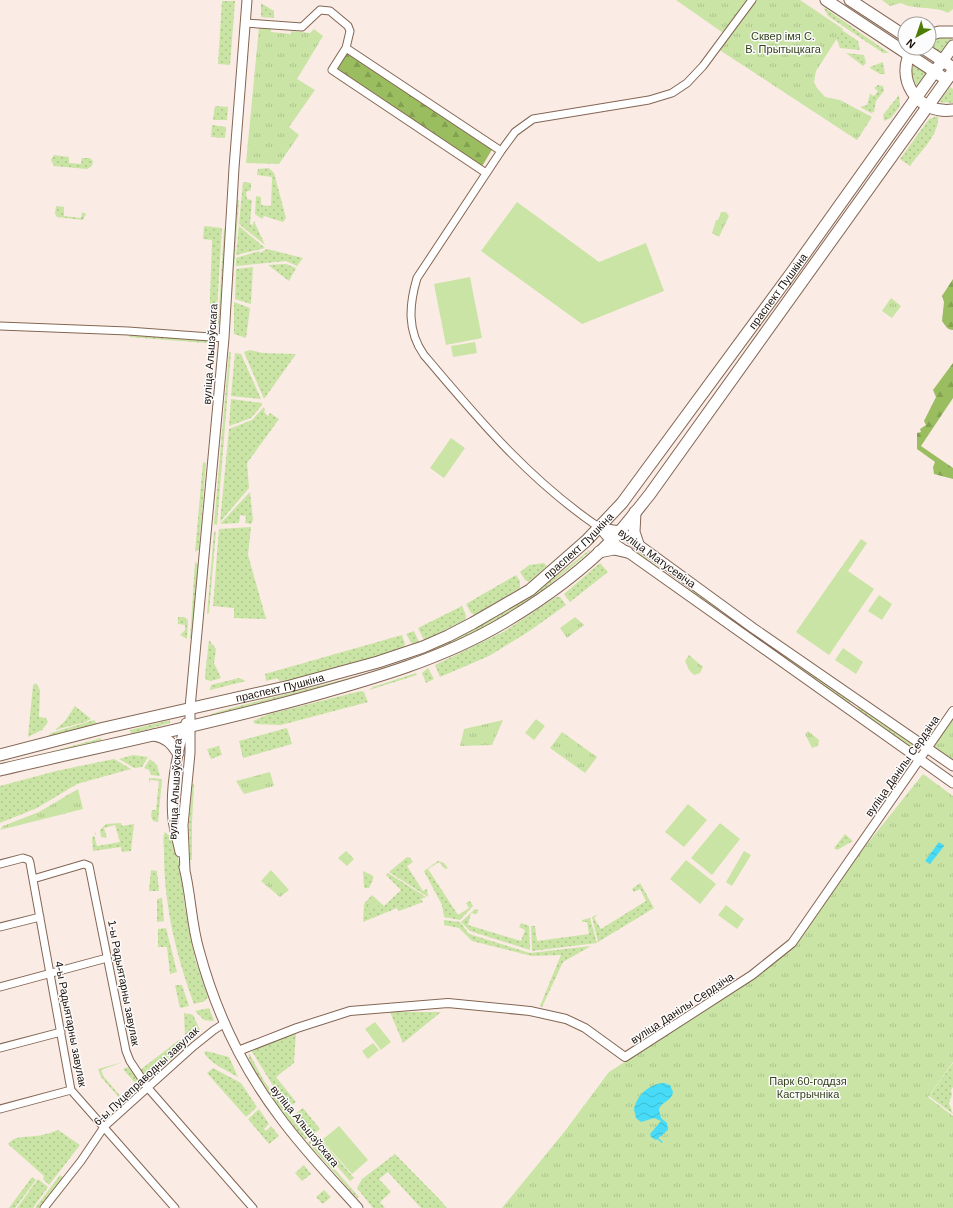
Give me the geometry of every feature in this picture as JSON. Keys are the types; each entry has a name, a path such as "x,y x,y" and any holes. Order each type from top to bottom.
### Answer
{"main road":[{"name":"вуліца Альшэўскага","path":"247,0 234,168 224,338 190,708 187,727 178,753 173,799 173,819 185,871 191,917 199,949 208,981 225,1024 254,1080 280,1117 358,1208"},
{"path":"826,0 897,43"},
{"path":"850,0 897,31"},
{"path":"937,33 953,32"},
{"name":"праспект Пушкіна","path":"0,755 104,728 290,686 378,662 430,644 473,623 530,590 600,528 649,467 794,269 953,46"},
{"path":"910,56 906,76 909,86 916,97 928,107 940,110 953,110"},
{"path":"916,56 935,72 952,76"},
{"path":"935,56 943,61 952,76"},
{"name":"праспект Пушкіна","path":"0,770 152,734 239,716 363,682 429,659 468,642 521,612 556,588 611,541 655,488 928,107 952,76"},
{"path":"635,512 634,532 638,544"},
{"name":"вуліца Матусевіча","path":"600,528 620,531 753,628 953,766"},
{"name":"вуліца Матусевіча","path":"600,528 611,541 953,783"},
{"path":"597,553 614,549 627,552"},
{"path":"725,621 723,616 727,614 753,628"},
{"path":"850,710 858,700"},
{"name":"вуліца Альшэўскага","path":"185,871 184,825 190,753 187,727"},
{"path":"104,728 111,738 106,745"},
{"path":"152,734 165,738 178,753"}],"street":[{"path":"600,528 550,491 509,452 424,355 413,336 411,305 416,278 515,132 533,119 649,100 672,93 687,83 702,66 752,0"},
{"path":"245,23 302,27 320,10 330,11 348,26 350,31 346,48 332,70 486,173"},
{"path":"346,48 501,151"},
{"path":"0,326 128,331 224,338"},
{"name":"вуліца Данілы Сердзіча","path":"238,1051 310,1023 350,1011 448,1003 530,1011 566,1019 585,1028 626,1057 752,975 792,943 953,712"},
{"name":"4-ы Радыятарны завулак","path":"0,864 27,859 30,863 71,1090 176,1208"},
{"name":"1-ы Радыятарны завулак","path":"33,879 84,864 89,866 126,1051 130,1061 148,1088 254,1208"},
{"path":"0,927 40,917"},
{"path":"0,987 108,958"},
{"name":"6-ы Пуцеправодны завулак","path":"44,1208 81,1161 104,1127 204,1038 225,1024"},
{"path":"0,1048 61,1032"},
{"path":"0,1109 71,1090"}],"green space":[{"name":"Сквер імя С. В. Прытыцкага","path":"676,0 800,0 843,29 816,71 814,82 825,97 840,100 872,117 857,140 718,49 729,37"},
{"path":"882,0 953,0 953,9 948,13 936,9 913,7 901,3 890,6"},
{"path":"222,1 235,1 230,65 218,64"},
{"path":"261,3 274,11 274,18 261,17"},
{"path":"825,8 889,53 883,53 828,16 824,9"},
{"path":"830,22 858,41 860,50 840,48"},
{"path":"259,27 271,28 271,32 291,34 291,31 310,33 314,29 323,36 297,79 315,90 289,127 299,135 279,164 246,163"},
{"path":"941,37 952,38 944,52 941,53 937,50 937,38"},
{"path":"346,52 493,148 481,168 335,71"},
{"path":"846,53 864,55 866,63 863,66"},
{"path":"883,62 885,74 880,74 870,68 870,67"},
{"path":"914,64 927,73 918,86 916,85 911,72"},
{"path":"878,85 883,86 884,91 876,101 874,112 871,113 860,107 867,105 870,94 874,96 878,91 874,88"},
{"path":"950,87 953,89 953,103 939,102"},
{"path":"899,95 900,106 891,118 884,121 883,115"},
{"path":"215,106 228,107 227,120 213,120"},
{"path":"938,116 938,123 933,136 910,166 900,159 929,119"},
{"path":"212,125 226,127 225,138 211,137"},
{"path":"54,155 69,157 69,163 81,164 82,158 90,158 93,161 92,166 87,169 54,166 51,160"},
{"path":"269,168 274,173 286,218 283,222 264,216 262,219 255,214 256,196 261,197 261,205 271,206 272,177 257,175 258,169"},
{"path":"243,182 251,183 251,190 246,192 247,199 252,200 250,224 253,225 254,221 265,245 239,224"},
{"path":"239,200 231,310 237,201"},
{"path":"517,202 599,262 646,243 664,291 582,324 481,251"},
{"path":"56,206 64,207 64,216 81,218 82,212 86,214 83,220 57,217 55,214"},
{"path":"721,212 726,212 729,216 719,237 712,233 716,220 718,220"},
{"path":"204,226 222,228 216,326 209,328 212,240 203,239"},
{"path":"239,226 265,248 236,255"},
{"path":"224,228 226,231 220,323 218,325"},
{"path":"267,249 303,258 297,266 286,261 236,266 236,258 259,251 260,253"},
{"path":"286,264 296,268 289,281 268,265"},
{"path":"253,267 251,304 235,299 236,269"},
{"path":"470,277 482,338 446,345 434,284"},
{"path":"953,279 953,330 951,330 945,326 942,321 944,302 942,296"},
{"path":"891,298 901,306 892,318 882,311"},
{"path":"234,302 250,308 246,338 234,334"},
{"path":"129,334 207,340 206,343 129,337"},
{"path":"475,342 477,353 453,357 451,346"},
{"path":"250,350 263,353 296,354 264,399 244,352"},
{"path":"229,352 231,352 217,525 214,524"},
{"path":"235,353 241,354 261,399 231,396"},
{"path":"953,363 953,398 921,446 953,468 953,479 934,474 933,467 935,462 917,449 917,433 921,432 920,429 926,425 924,421 936,397 933,390"},
{"path":"231,399 262,403 262,405 251,418 229,426"},
{"path":"264,407 264,412 268,416 270,413 279,419 247,463 249,488 220,522 229,429 252,420"},
{"path":"451,438 465,448 444,478 430,468"},
{"path":"203,462 206,463 199,549 195,552"},
{"path":"250,492 253,520 251,524 245,523 246,516 240,515 239,523 220,524"},
{"path":"251,527 248,555 266,619 234,618 234,608 213,606 219,529"},
{"path":"216,531 209,613 207,614 214,532"},
{"path":"861,539 867,543 848,571 874,589 829,655 796,632"},
{"path":"589,550 590,551 557,579 510,613 480,630 430,653 429,651 474,630 532,594"},
{"path":"637,551 686,588 700,594 719,608 717,612 635,554"},
{"path":"195,562 198,564 193,634 190,639"},
{"path":"544,563 547,566 529,582 525,580 520,572 529,565"},
{"path":"600,563 608,572 570,602 564,594"},
{"path":"516,575 520,581 520,588 475,615 471,613 466,604"},
{"path":"879,595 892,604 882,620 868,611"},
{"path":"556,597 560,597 566,605 528,632 489,656 440,677 435,665 505,631"},
{"path":"462,606 466,615 465,620 424,640 418,628"},
{"path":"178,617 184,617 188,620 187,639 180,635 185,630 185,625 178,624"},
{"path":"575,617 584,625 567,638 560,628"},
{"path":"414,631 419,642 412,644 406,634"},
{"path":"402,635 405,644 403,648 371,659 291,680 279,681 278,678 266,681 265,674"},
{"path":"209,640 216,649 214,663 221,678 211,681 206,680 205,676"},
{"path":"843,648 863,662 856,674 835,660"},
{"path":"780,651 851,701 850,704 778,653"},
{"path":"424,654 424,656 365,675 211,716 211,714 235,707 365,674"},
{"path":"689,655 703,667 700,673 694,675 689,670 685,661"},
{"path":"428,668 434,679 426,683 422,673"},
{"path":"416,673 417,675 369,690 373,687"},
{"path":"239,678 246,681 210,690 211,685"},
{"path":"36,683 40,690 39,717 46,718 48,722 42,730 28,737 33,685"},
{"path":"361,691 364,692 368,702 281,725 255,724 253,721 269,714"},
{"path":"75,706 91,719 55,730 65,721"},
{"path":"858,707 916,746 913,750 857,710"},
{"path":"953,716 953,761 932,746"},
{"path":"536,719 545,726 534,740 525,733"},
{"path":"94,720 99,726 44,740 51,733"},
{"path":"170,720 170,723 131,734 130,730"},
{"path":"503,720 492,745 460,746 464,729"},
{"path":"287,728 292,744 243,758 239,741"},
{"path":"808,731 819,740 818,746 812,748 805,734"},
{"path":"562,732 597,757 585,773 550,748"},
{"path":"101,738 102,741 21,760"},
{"path":"219,746 222,755 211,759 207,749"},
{"path":"133,755 148,757 142,767 134,768 119,759"},
{"path":"114,759 131,769 77,784 37,808 0,823 0,786 56,771"},
{"path":"150,759 157,765 160,776 151,775 149,770 144,768"},
{"path":"270,772 274,786 244,794 236,781"},
{"name":"Парк 60-годдзя Кастрычніка","path":"923,774 953,796 953,1062 928,1097 953,1116 953,1208 502,1208 565,1131 609,1072 737,990 797,944 855,859"},
{"path":"149,778 162,779 158,822 153,821 151,816 152,810 156,810 159,781 150,780 149,783"},
{"path":"192,784 194,784 192,860 190,860 189,823"},
{"path":"78,789 83,809 0,830 3,826 39,812"},
{"path":"688,804 707,820 684,847 665,832"},
{"path":"121,823 122,826 134,824 131,851 122,852 121,847 93,851 92,838 94,835 97,846 120,842 115,825 104,828 107,838 101,837 100,830 106,824"},
{"path":"720,823 740,839 712,875 691,858"},
{"path":"165,832 171,837 180,865 185,907 195,959 208,997 205,1001 194,1004 172,930 166,892 163,839"},
{"path":"845,834 853,841 837,850 834,848"},
{"path":"346,851 354,859 347,866 338,858"},
{"path":"744,851 751,855 732,886 726,882"},
{"path":"407,857 413,862 407,866 423,891 427,889 428,897 389,872"},
{"path":"686,860 716,884 700,904 670,879"},
{"path":"438,861 444,863 448,868 445,869 439,862 428,869 458,915 469,908 466,903 470,901 473,906 460,920 444,917 442,905 424,871"},
{"path":"151,870 157,871 159,891 149,891"},
{"path":"271,870 289,890 280,897 261,881"},
{"path":"363,871 373,876 373,880 369,888 364,888"},
{"path":"388,873 426,897 421,899 423,902 399,911 397,908 363,922 364,904 372,895 384,906 401,890 386,875"},
{"path":"640,883 654,908 598,942 592,917 598,914 594,918 601,929 646,901 640,889 634,892 632,889"},
{"path":"162,898 164,921 157,922 157,899"},
{"path":"371,898 379,906 366,913 366,903"},
{"path":"726,905 744,919 737,929 718,915"},
{"path":"475,909 478,910 477,914 471,913 468,925 521,941 525,930 519,927 521,923 529,926 530,950 470,931 461,922"},
{"path":"590,918 597,943 532,951 531,926 535,926 537,941 589,934 587,922 582,922 582,920"},
{"path":"444,920 460,922 469,934 530,953 591,946 563,962 542,1007 540,1006 561,955 532,956 472,941 459,928 444,925"},
{"path":"166,928 177,972 170,974 167,947 158,947 158,929"},
{"path":"175,985 182,985 189,1006 180,1008"},
{"path":"209,1008 214,1020 213,1021 204,1020 195,1011"},
{"path":"390,1012 441,1012 403,1043"},
{"path":"184,1013 193,1015 201,1032 180,1050 185,1037"},
{"path":"375,1022 391,1042 381,1050 365,1029"},
{"path":"296,1032 294,1063 276,1077 296,1102 289,1107 272,1084 251,1050"},
{"path":"181,1040 178,1053 147,1080 140,1070"},
{"path":"373,1043 379,1050 368,1059 362,1051"},
{"path":"206,1051 229,1057 238,1077 210,1060 204,1052"},
{"path":"249,1053 264,1081 307,1138 305,1140 262,1083 254,1070"},
{"path":"123,1062 101,1070 104,1077 121,1097 136,1084 123,1069 131,1066 141,1084 123,1102 101,1077 98,1069"},
{"path":"953,1063 953,1087 951,1090 952,1095 949,1103 953,1114 929,1096"},
{"path":"213,1068 241,1083 257,1107 246,1117 207,1073"},
{"path":"303,1108 320,1129 312,1135 295,1114"},
{"path":"259,1109 269,1124 264,1129 266,1131 271,1126 279,1136 269,1144 248,1119"},
{"path":"339,1126 368,1160 352,1174 322,1140"},
{"path":"58,1130 80,1145 49,1185 43,1179 44,1176 8,1144 15,1139 38,1136"},
{"path":"318,1136 354,1178 350,1181 314,1140"},
{"path":"310,1141 359,1197 357,1198 308,1143"},
{"path":"395,1154 447,1208 421,1208 388,1172 379,1179 391,1192 380,1202 385,1208 373,1208 357,1188 362,1179"},
{"path":"304,1165 311,1174 302,1181 295,1173"},
{"path":"60,1175 63,1177 39,1208 35,1208"},
{"path":"32,1177 36,1180 15,1208 9,1208"},
{"path":"38,1179 48,1187 33,1208 17,1208"},
{"path":"324,1190 331,1197 323,1204 316,1197"}],"water":[{"path":"939,842 944,846 930,864 925,861"},
{"path":"664,1083 670,1085 673,1092 671,1097 659,1109 661,1118 667,1123 668,1130 656,1140 651,1137 650,1134 661,1121 654,1118 641,1122 636,1118 634,1109 638,1099 644,1091 653,1086"}],"waterway":[{"path":"658,1139 662,1142"}]}
